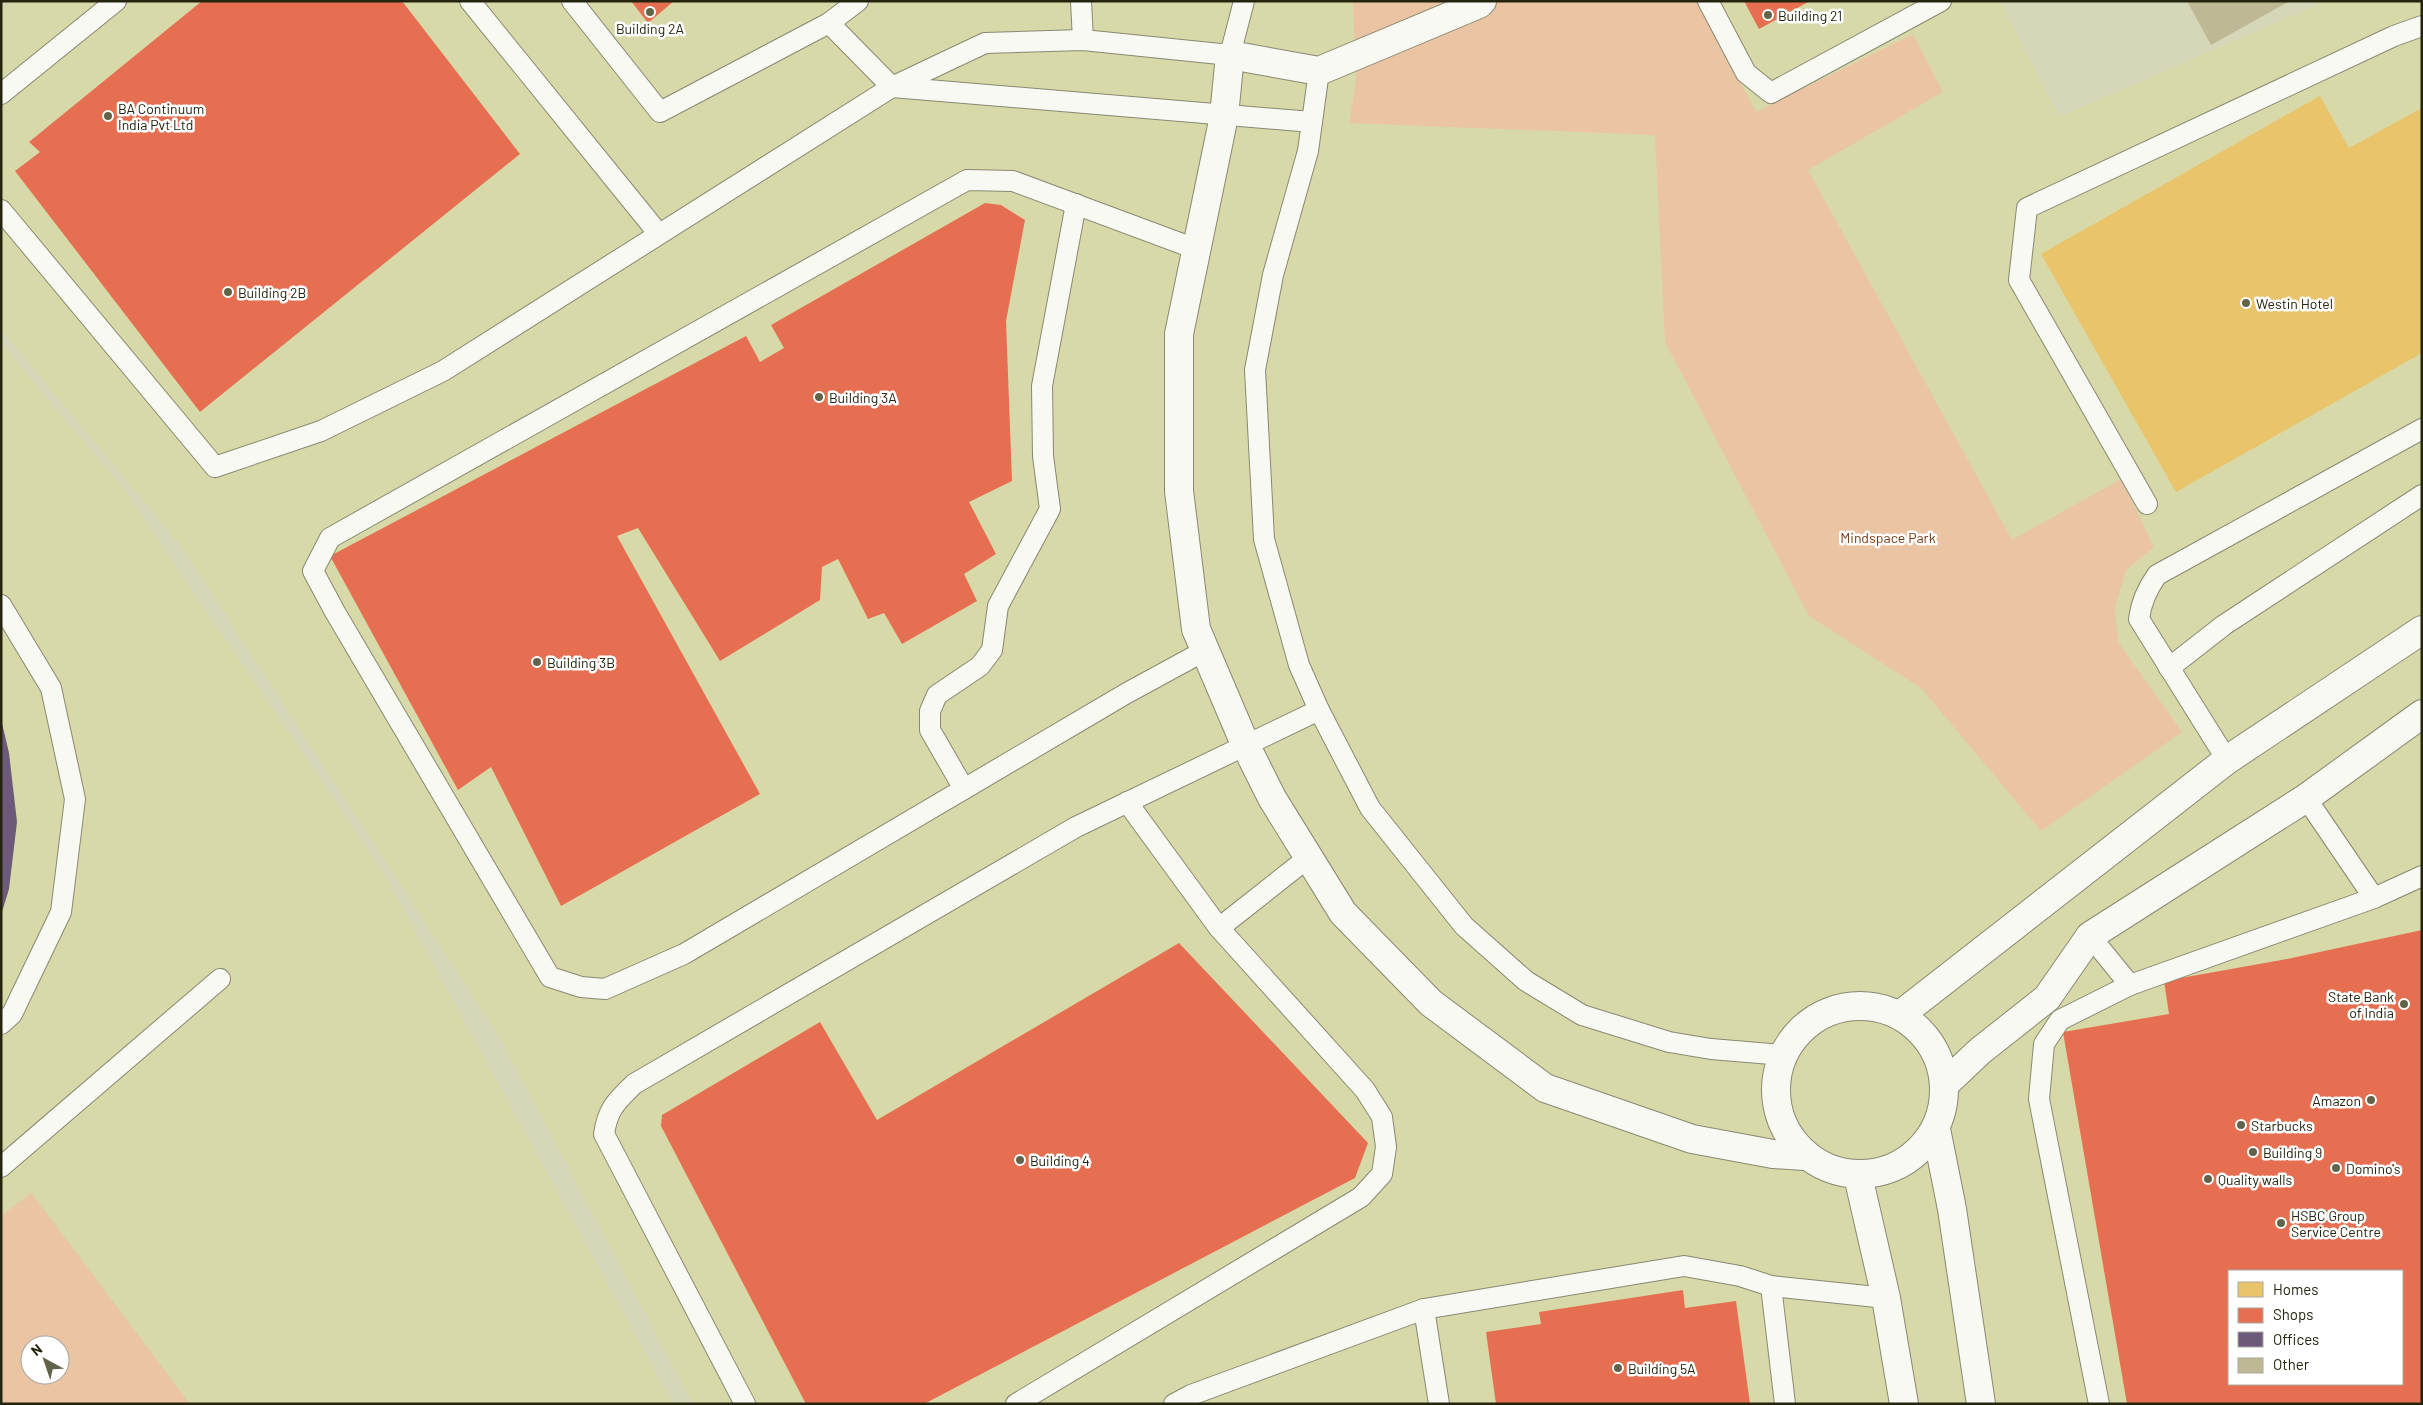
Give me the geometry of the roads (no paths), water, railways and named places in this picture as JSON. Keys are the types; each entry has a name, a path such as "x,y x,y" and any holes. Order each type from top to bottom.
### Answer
{"street":[{"path":"1482,1 1319,71 1230,55 1224,116 1179,334 1179,491 1196,629 1245,744 1272,798 1343,913 1431,1003 1545,1088 1692,1139 1773,1154 1804,1156"},
{"path":"1900,1015 2227,760 2422,630"},
{"path":"1945,1084 1980,1051 2047,998 2090,936 2306,798 2422,714"},
{"path":"1867,1006 1900,1015 1932,1044 1945,1084 1944,1107 1936,1129 1903,1164 1858,1176 1829,1170 1804,1156 1782,1126 1775,1091 1782,1055 1803,1028 1833,1010 1867,1006"},
{"path":"1936,1129 1952,1209 1981,1404"},
{"path":"1858,1176 1886,1298 1904,1404"}],"lane":[{"path":"1,94 116,1"},
{"path":"470,1 658,233"},
{"path":"572,1 660,112 829,23 858,1"},
{"path":"1081,1 1083,40"},
{"path":"1,210 215,466 321,431 443,371 658,233 892,87 985,43 1083,40 1230,55 1244,1"},
{"path":"1708,1 1746,73 1771,93 1941,1"},
{"path":"829,23 892,87 1312,122"},
{"path":"2147,504 2019,280 2026,208 2385,40 2422,26"},
{"path":"1319,71 1308,151 1273,275 1255,370 1264,539 1299,665 1319,710 1370,808 1464,926 1526,981 1582,1015 1669,1042 1711,1049 1782,1055"},
{"path":"1196,248 1013,180 967,180 330,538 313,571 335,612 550,977 581,987 605,989 684,954 1126,693 1206,650"},
{"path":"964,789 930,730 930,712 937,695 980,666 992,650 998,606 1050,509 1043,456 1042,386 1076,204"},
{"path":"2227,760 2139,619 2143,599 2156,575 2422,429"},
{"path":"2170,668 2224,625 2422,495"},
{"path":"1,606 51,688 75,799 61,912 12,1014 1,1024"},
{"path":"745,1404 604,1134 607,1115 634,1084 1076,826 1319,710"},
{"path":"2306,798 2374,898"},
{"path":"1016,1404 1361,1197 1382,1174 1386,1148 1382,1117 1365,1090 1219,928 1127,802"},
{"path":"1219,928 1309,857"},
{"path":"2098,1404 2039,1099 2044,1044 2060,1020 2130,985 2374,898 2422,876"},
{"path":"2090,936 2130,985"},
{"path":"1,1168 220,979"},
{"path":"1174,1404 1191,1394 1424,1309 1684,1266 1740,1276 1770,1286 1886,1298"},
{"path":"1770,1286 1785,1404"},
{"path":"1424,1309 1439,1404"}],"place":[{"name":"Building 2A","path":"650,12"},
{"name":"Building 21","path":"1768,15"},
{"name":"BA Continuum India Pvt Ltd","path":"108,116"},
{"name":"Building 2B","path":"228,292"},
{"name":"Westin Hotel","path":"2246,303"},
{"name":"Building 3A","path":"819,397"},
{"name":"Building 3B","path":"537,662"},
{"name":"State Bank of India","path":"2404,1004"},
{"name":"Amazon","path":"2371,1100"},
{"name":"Starbucks","path":"2241,1125"},
{"name":"Building 9","path":"2253,1152"},
{"name":"Building 4","path":"1020,1160"},
{"name":"Domino's","path":"2336,1168"},
{"name":"Quality walls","path":"2208,1179"},
{"name":"HSBC Group Service Centre","path":"2281,1223"},
{"name":"Building 5A","path":"1618,1368"}],"park label":[{"name":"Mindspace Park","path":"1888,537"}]}
